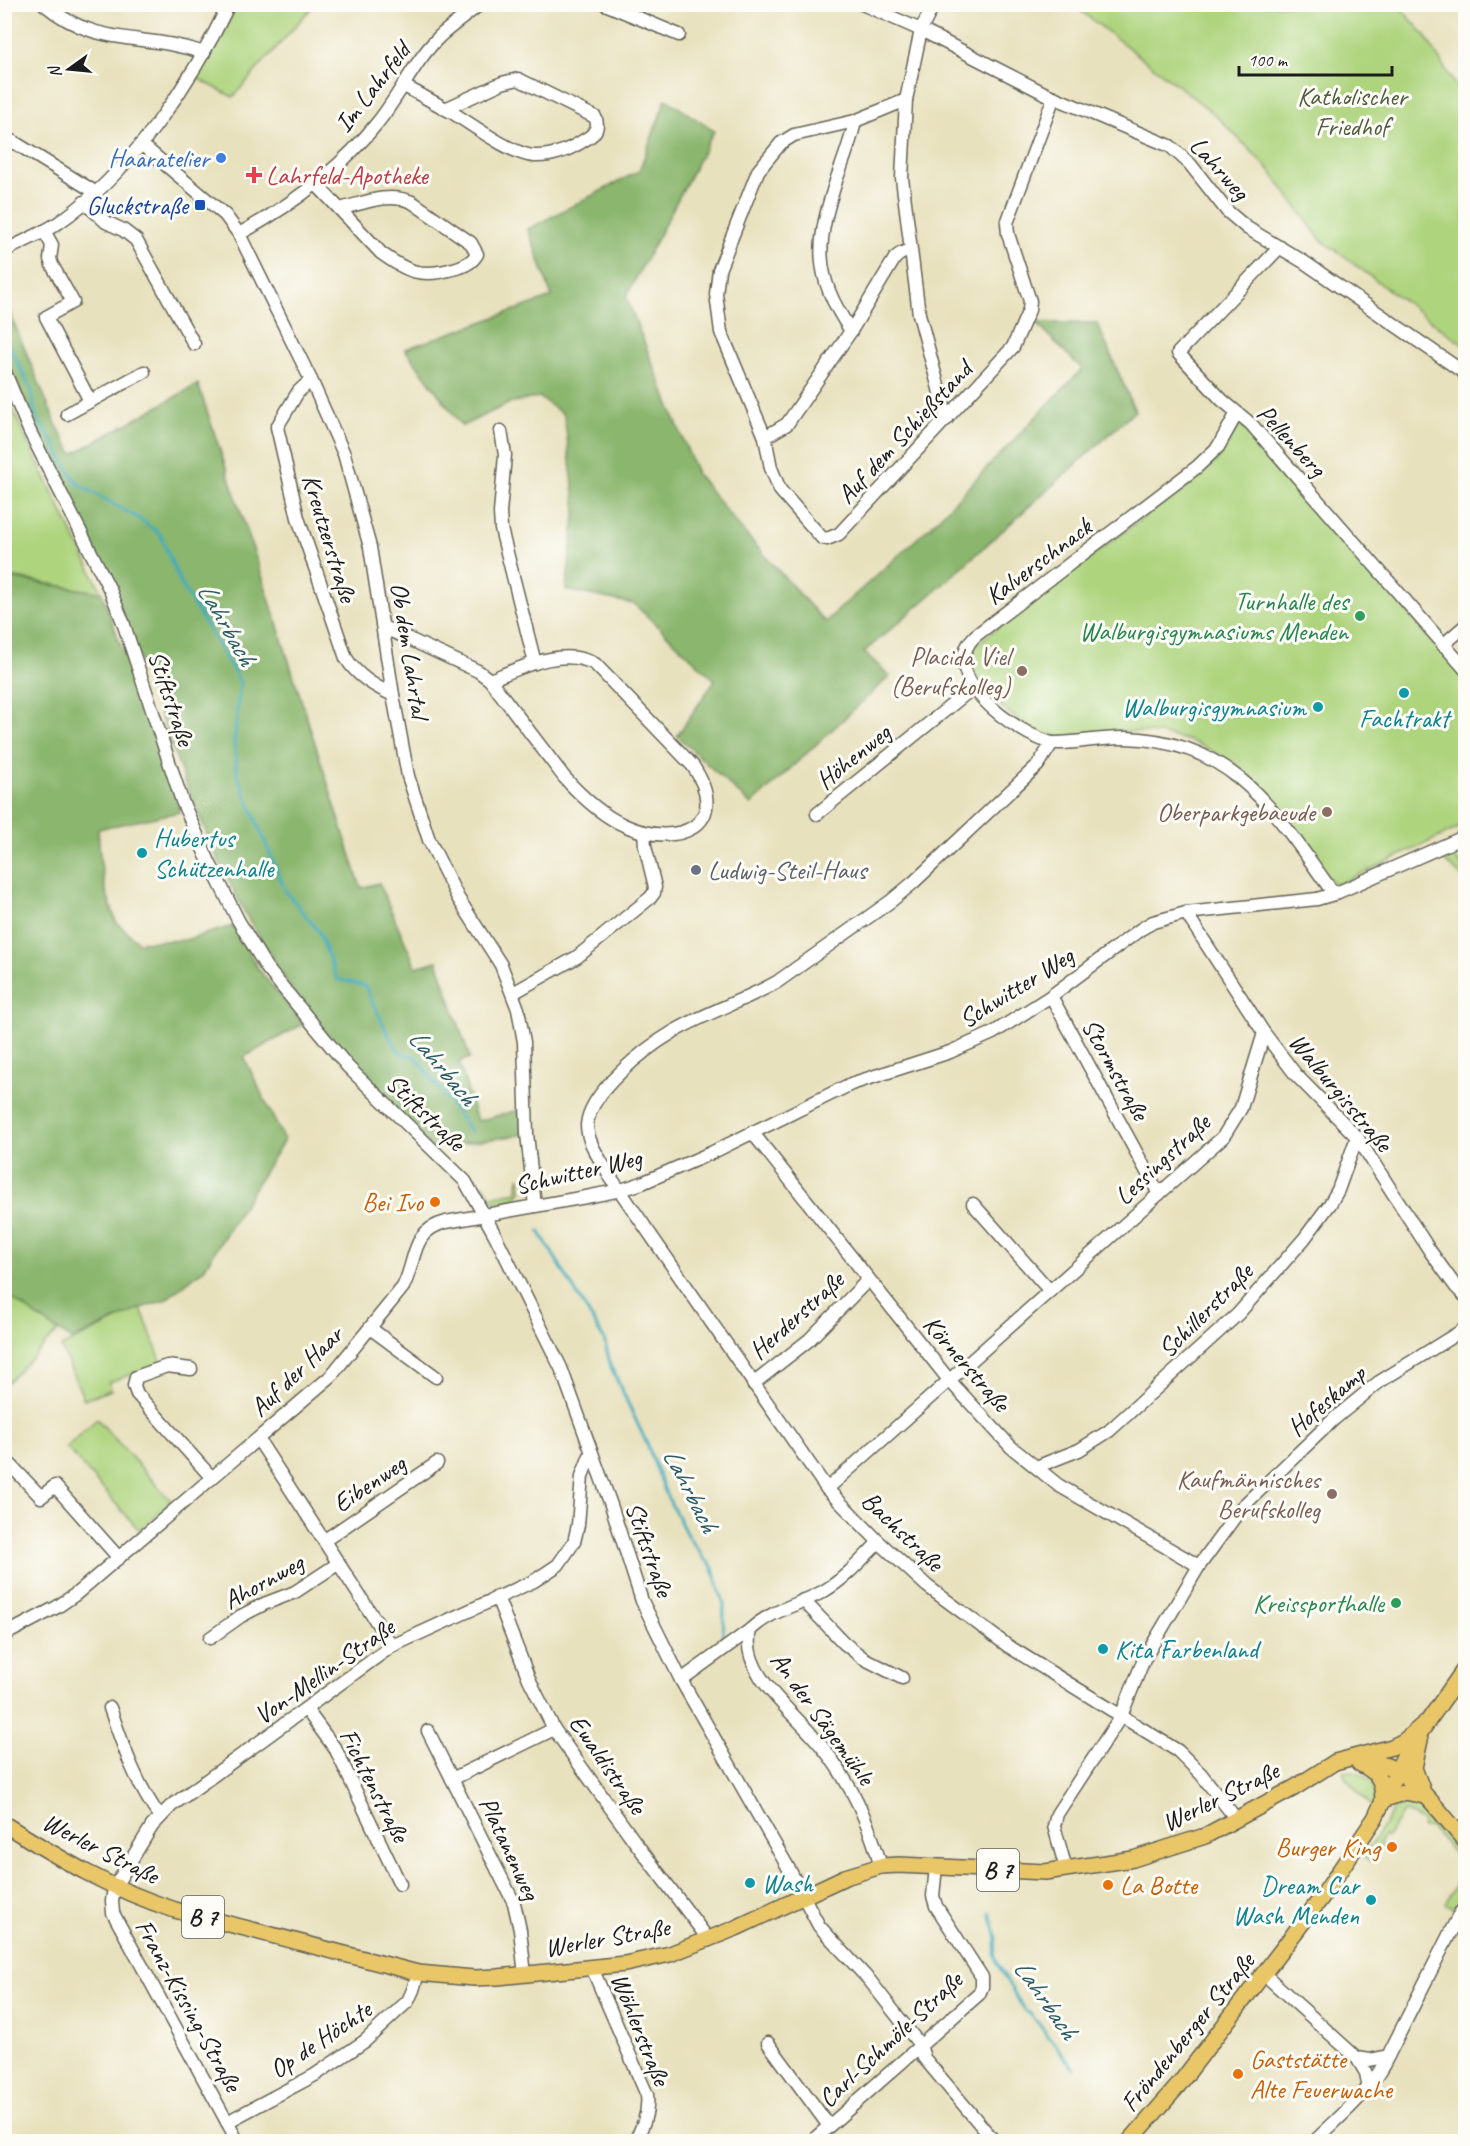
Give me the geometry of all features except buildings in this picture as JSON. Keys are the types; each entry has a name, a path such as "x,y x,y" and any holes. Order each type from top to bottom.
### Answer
{"main road":[{"name":"Werler Straße","path":"1397,1770 1425,1723 1466,1667"},
{"name":"Werler Straße","path":"4,1824 73,1867 114,1888 175,1910 418,1973 474,1978 525,1975 592,1968 670,1954 709,1940 845,1877 881,1866 1045,1872 1115,1863 1143,1856 1205,1836 1294,1788 1335,1762 1392,1747 1404,1741 1425,1723"},
{"path":"1424,1796 1414,1768 1425,1723"},
{"path":"1348,1758 1377,1774 1382,1787 1383,1800 1405,1792 1424,1796"},
{"path":"1348,1758 1381,1763 1397,1770 1466,1842"},
{"name":"Fröndenberger Straße","path":"1129,2142 1177,2087 1343,1866 1375,1818 1397,1770"}],"street":[{"path":"44,4 65,21 97,34 188,48 204,53"},
{"path":"4,250 44,231 84,202 141,144 191,75 229,4"},
{"name":"Im Lahrfeld","path":"238,234 287,206 316,184 377,124 422,58 440,36 480,4"},
{"path":"605,4 679,35"},
{"path":"862,4 921,30"},
{"path":"934,4 921,30 906,100 902,178 919,314 947,419"},
{"name":"Lahrweg","path":"921,30 1054,97 1170,146 1190,164 1219,202 1237,220 1304,262 1466,374"},
{"path":"404,86 513,149 535,156 562,152 575,146 593,135 598,122 595,117 518,79 502,83 445,109"},
{"name":"Auf dem Schießstand","path":"765,437 771,468 780,490 822,538 827,539 839,534 1013,346 1029,310 1030,302 1008,234 1007,224 1054,97"},
{"path":"906,100 855,121 794,135 781,143 758,171 719,270 716,294 717,317 721,332 765,437 787,424 851,331 895,258 910,250"},
{"path":"851,331 836,308 826,286 821,248 831,200 852,138 855,121"},
{"path":"4,136 95,192"},
{"name":"Ob dem Lahrtal","path":"141,144 225,215 238,234 337,436 370,547 408,776 429,840 446,878 501,965 518,1009 524,1042 527,1134 535,1206"},
{"path":"316,184 381,253 391,261 413,271 423,274 440,273 469,262 477,254 471,243 403,198 391,196 340,209"},
{"path":"84,202 106,222 123,230 136,240 194,344"},
{"path":"44,231 52,244 50,259 52,265 73,302 45,317 90,401"},
{"name":"Pellenberg","path":"1280,248 1178,353 1237,413 1251,424 1466,670"},
{"name":"Stiftstraße","path":"4,370 57,489 110,590 123,622 182,801 238,920 266,967 348,1067 459,1175 485,1215 561,1368 611,1505 642,1601 681,1680 819,1926 870,1981 920,2045 924,2058 995,2142"},
{"path":"67,414 144,372"},
{"name":"Kreutzerstraße","path":"311,380 298,392 277,427 298,518 346,658 350,665 373,686 393,695"},
{"name":"Kalverschnack","path":"1052,743 1038,740 1010,723 974,687 963,665 963,653 970,641 1184,478 1218,447 1237,413"},
{"path":"501,431 505,455 500,513 501,530 535,663"},
{"path":"1443,645 1466,625"},
{"path":"383,627 478,671 490,680 575,790 609,817 625,826 660,835 685,831 695,827 701,820 707,806 703,785 693,766 594,664 576,657 535,663 490,680"},
{"name":"Höhenweg","path":"817,814 974,687"},
{"path":"1052,743 1067,744 1107,738 1165,741 1214,760 1226,767 1263,801 1334,894"},
{"name":"Bachstraße","path":"1052,743 1038,765 891,901 777,982 673,1032 657,1043 605,1087 591,1109 587,1123 588,1134 609,1175 827,1489 879,1542 927,1586 1008,1646 1178,1751 1201,1774 1237,1820"},
{"path":"513,993 585,951 654,893 644,832"},
{"name":"Schwitter Weg","path":"485,1215 621,1190 700,1158 851,1084 950,1052 985,1037 1051,996 1154,922 1186,913 1299,902 1334,894 1466,836"},
{"name":"Walburgisstraße","path":"1186,913 1264,1033 1296,1076 1357,1137 1430,1251 1466,1297"},
{"name":"Stormstraße","path":"1051,996 1160,1194"},
{"name":"Lessingstraße","path":"827,1489 1210,1150 1232,1124 1248,1090 1264,1033"},
{"name":"Körnerstraße","path":"752,1132 949,1380 1011,1447 1058,1485 1198,1566"},
{"name":"Schillerstraße","path":"1036,1467 1079,1450 1109,1431 1238,1314 1304,1239 1330,1204 1338,1190 1357,1137"},
{"path":"973,1204 1050,1291"},
{"name":"Auf der Haar","path":"4,1635 57,1607 119,1558 330,1377 403,1287 410,1272 417,1244 426,1232 438,1224 485,1215"},
{"name":"Herderstraße","path":"753,1384 809,1340 868,1280"},
{"path":"370,1328 436,1377"},
{"name":"Hofeskamp","path":"1066,1869 1054,1826 1057,1814 1120,1716 1144,1659 1198,1566 1242,1507 1334,1419 1379,1382 1466,1328"},
{"path":"191,1369 167,1365 136,1377 134,1386 137,1394 212,1478"},
{"path":"258,1439 392,1646"},
{"name":"Von-Mellin-Straße","path":"114,1888 160,1817 171,1806 392,1646 549,1573 567,1555 574,1542 578,1525 582,1476 591,1453"},
{"path":"4,1458 41,1497 55,1486 119,1558"},
{"name":"Eibenweg","path":"325,1540 437,1463"},
{"path":"681,1680 759,1621 836,1584 879,1542"},
{"name":"Ahornweg","path":"210,1638 241,1616 295,1592 339,1563"},
{"name":"Ewaldistraße","path":"496,1597 529,1679 554,1729 709,1940"},
{"path":"803,1600 844,1643 863,1658 902,1678"},
{"name":"An der Sägemühle","path":"750,1630 747,1641 758,1671 771,1689 813,1735 848,1784 881,1866"},
{"path":"110,1708 132,1768 160,1817"},
{"name":"Fichtenstraße","path":"306,1709 336,1750 400,1884"},
{"name":"Platanenweg","path":"452,1779 554,1729"},
{"name":"Platanenweg","path":"428,1731 514,1903 520,1930 525,1975"},
{"name":"Carl-Schmöle-Straße","path":"811,2142 979,1994 982,1977 936,1906 933,1896 936,1867"},
{"name":"Franz-Kissing-Straße","path":"114,1888 113,1913 238,2142"},
{"path":"1314,2142 1369,2088 1381,2071 1460,1913 1466,1908"},
{"name":"Wöhlerstraße","path":"592,1968 647,2095 645,2117 634,2142"},
{"name":"Op de Höchte","path":"227,2122 315,2075 365,2041 408,2001 418,1973"},
{"path":"1264,1974 1357,2058 1366,2073 1369,2088"},
{"path":"768,2043 829,2126"},
{"path":"1357,2058 1370,2060 1388,2056"}],"green space":[{"path":"236,5 314,5 233,97 191,75 221,38"},
{"name":"Katholischer Friedhof","path":"1073,5 1398,5 1424,34 1465,101 1465,346 1320,239 1268,168 1212,112"},
{"path":"666,99 714,131 626,297 697,474 740,528 825,622 932,525 1082,369 1036,323 1097,323 1135,411 941,586 864,652 890,676 751,805 677,736 715,680 634,604 566,590 576,508 564,415 539,397 510,403 462,426 405,349 552,297 528,229 639,171"},
{"path":"4,299 56,424 73,454 198,384 361,888 379,883 416,967 437,961 470,1058 459,1062 477,1121 526,1108 527,1134 431,1148 312,1024 246,915 214,851 184,779 113,588 35,428 5,355"},
{"path":"4,386 23,433 102,593 5,576"},
{"path":"1240,423 1465,677 1465,825 1335,886 1276,806 1240,770 1220,756 1189,741 1154,734 1118,731 1068,737 1045,734 1023,723 1001,706 969,665 975,645 1217,461"},
{"path":"4,577 102,593 180,812 98,829 105,888 116,922 138,942 185,940 233,926 259,970 303,1024 244,1057 284,1140 204,1269 165,1300 141,1308 72,1340 5,1294"},
{"path":"1450,845 1452,856 1465,867 1465,880 1435,852"},
{"path":"519,1178 521,1191 516,1199 509,1201 494,1202 479,1187 484,1185 491,1197 517,1192"},
{"path":"5,1294 58,1331 5,1385"},
{"path":"141,1308 162,1364 109,1382 111,1390 84,1399 61,1347"},
{"path":"97,1419 172,1502 139,1530 66,1447"},
{"path":"1352,1771 1373,1783 1375,1800 1372,1807 1343,1772"},
{"path":"1407,1802 1419,1804 1435,1822 1430,1827 1422,1829 1423,1822 1404,1811 1387,1837 1384,1835 1371,1862 1363,1857 1394,1809"},
{"path":"1436,1824 1465,1859 1465,1871 1459,1867 1462,1862 1431,1828"},
{"path":"1465,1871 1465,1891 1454,1909 1445,1903"}],"waterway":[{"name":"Lahrbach","path":"4,336 32,391 35,415 78,484 138,518 160,534 180,582 240,682 234,743 237,774 285,890 319,932 337,979 365,986 388,1034 400,1053 416,1057 471,1132"},
{"name":"Lahrbach","path":"539,1231 604,1339 611,1367 647,1444 666,1494 688,1537 702,1557 712,1566 724,1604 723,1643"},
{"name":"Lahrbach","path":"990,1913 997,1938 994,1954 1001,1971 1025,2011 1031,2014 1074,2069"}],"place":[{"name":"Haaratelier","path":"221,158"},
{"name":"Lahrfeld-Apotheke","path":"254,175"},
{"name":"Gluckstraße","path":"200,205"},
{"name":"Turnhalle des Walburgisgymnasiums Menden","path":"1360,616"},
{"name":"Placida Viel (Berufskolleg)","path":"1022,671"},
{"name":"Fachtrakt","path":"1404,693"},
{"name":"Walburgisgymnasium","path":"1318,707"},
{"name":"Oberparkgebaeude","path":"1327,812"},
{"name":"Hubertus Schützenhalle","path":"142,853"},
{"name":"Ludwig-Steil-Haus","path":"696,870"},
{"name":"Bei Ivo","path":"435,1202"},
{"name":"Kaufmännisches Berufskolleg","path":"1332,1494"},
{"name":"Kreissporthalle","path":"1396,1603"},
{"name":"Kita Farbenland","path":"1103,1649"},
{"name":"Burger King","path":"1392,1847"},
{"name":"Wash","path":"750,1883"},
{"name":"La Botte","path":"1108,1885"},
{"name":"Dream Car Wash Menden","path":"1371,1900"},
{"name":"Gaststätte Alte Feuerwache","path":"1238,2074"}]}
